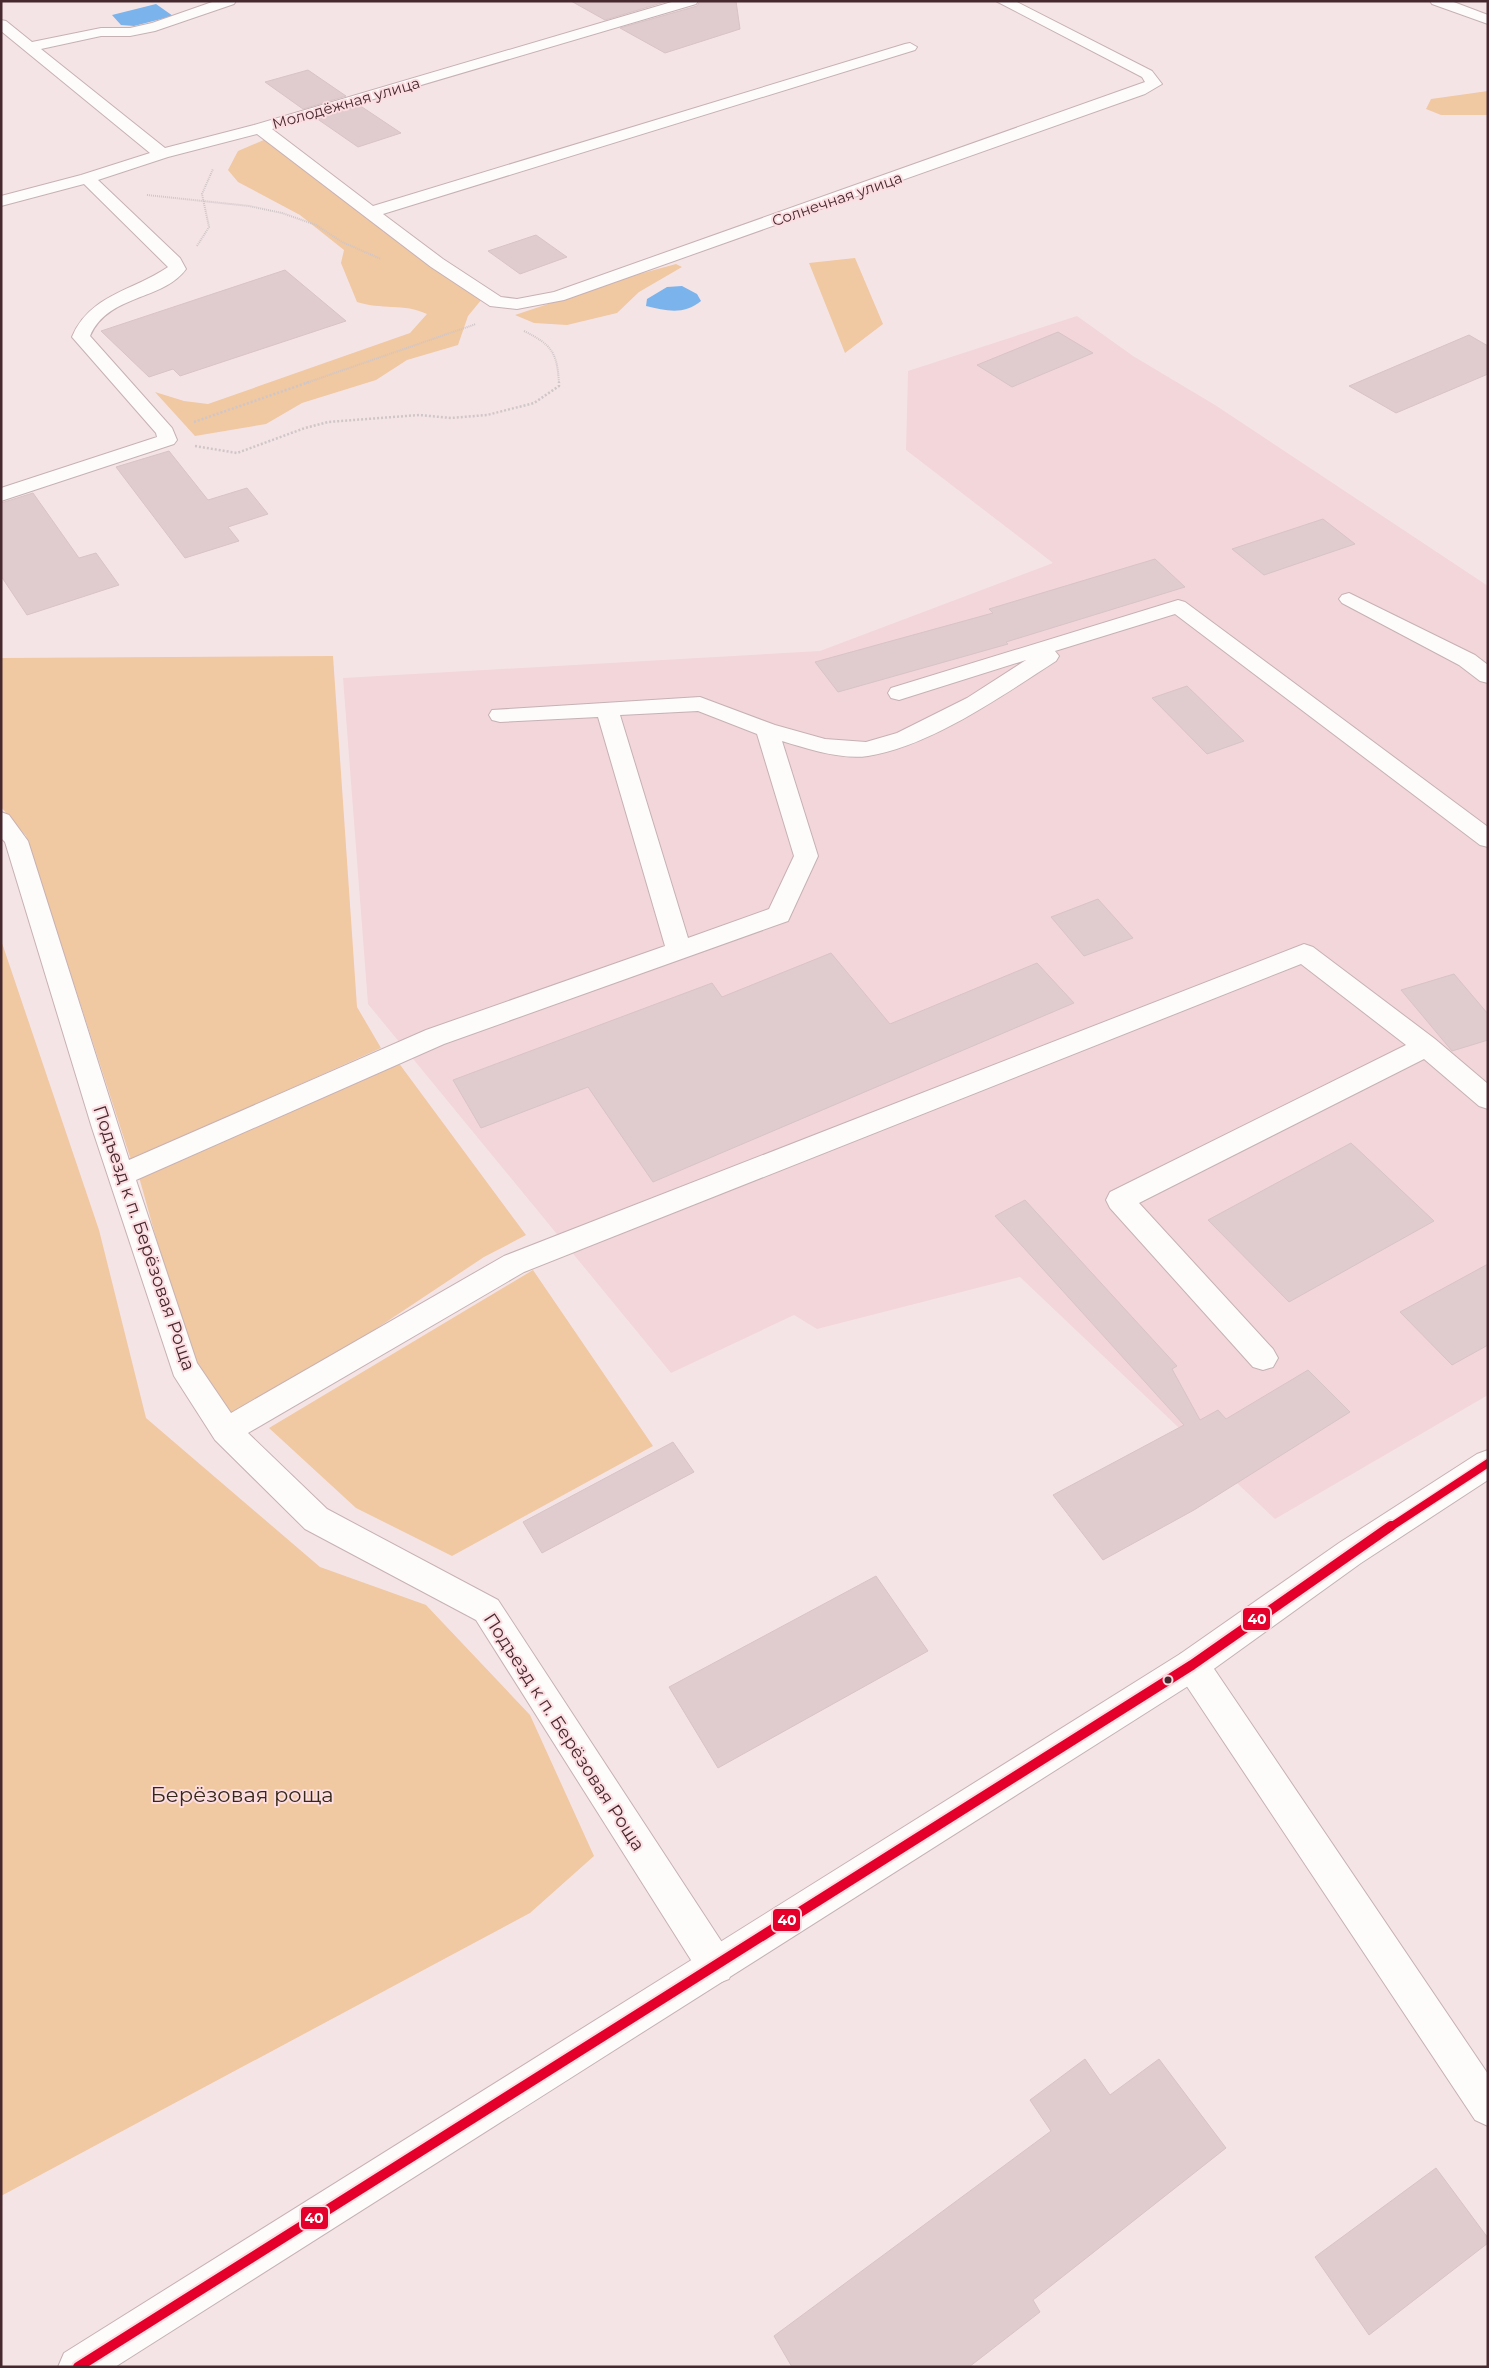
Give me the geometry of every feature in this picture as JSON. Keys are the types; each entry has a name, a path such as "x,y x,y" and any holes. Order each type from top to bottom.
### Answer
{"street":[{"path":"29,47 101,32 130,32 155,27 229,1"},
{"name":"Молодёжная улица","path":"1,201 93,184 162,154 260,128 691,1"},
{"name":"Солнечная улица","path":"512,304 567,293 1131,95 1154,84 1147,74 1003,1"},
{"path":"1437,1 1488,20"},
{"path":"1,24 162,154"},
{"path":"372,212 910,47"},
{"path":"260,128 478,292 496,302 512,304"},
{"path":"1,495 166,436 81,337 84,325 104,306 155,284 177,269 174,262 93,184"},
{"path":"1349,599 1467,660 1488,676"},
{"path":"899,693 1178,606 1488,839"},
{"path":"500,715 700,704 767,730 832,746 867,749 895,741 975,703 1077,637"},
{"path":"607,710 679,950"},
{"path":"121,1175 435,1037 779,915 806,856 767,730"},
{"name":"Подъезд к п. Берёзовая Роща","path":"1,820 16,841 121,1175 184,1367 226,1431 316,1519 487,1610 716,1966"},
{"path":"226,1431 514,1264 1304,953 1426,1046 1488,1099"},
{"path":"1263,1358 1120,1200 1426,1046"},
{"path":"78,2367 1192,1665 1350,1553 1488,1463"},
{"path":"1192,1665 1488,2107"}],"path":[{"path":"174,262 195,249 210,227 202,201 202,194 210,173 215,167"},
{"path":"93,184 282,213 316,225 342,242 372,256 389,260"},
{"path":"166,436 492,318 512,304"},
{"path":"166,436 237,454 304,428 328,422 419,415 451,418 487,415 534,403 559,386 558,361 548,343 507,322 492,318"}],"shaded area":[{"path":"1077,316 1133,356 1215,405 1488,586 1488,1395 1275,1519 1020,1277 817,1329 794,1315 671,1373 368,1004 343,678 820,651 1053,563 906,450 908,371"}],"green space":[{"path":"1488,91 1488,115 1441,115 1426,109 1431,99"},
{"path":"266,139 482,299 468,316 458,345 407,360 376,380 302,403 266,424 195,436 155,392 184,401 208,404 410,333 427,314 401,307 375,306 357,302 341,263 344,250 300,215 238,182 228,170 238,151"},
{"path":"855,258 883,324 845,353 809,263"},
{"path":"676,264 682,267 639,292 617,313 567,325 534,323 515,315 632,276"},
{"path":"333,656 357,1007 381,1048 131,1160 26,836 1,807 1,658"},
{"name":"Берёзовая роща","path":"1,940 99,1230 146,1418 320,1567 426,1605 530,1715 594,1856 530,1913 1,2196"},
{"path":"398,1062 526,1235 484,1257 305,1376 232,1420 190,1359 139,1177"},
{"path":"533,1270 653,1446 452,1556 356,1508 269,1428"}],"water":[{"path":"156,4 173,16 134,26 121,25 112,15"},
{"path":"682,286 697,294 701,301 688,308 675,311 646,306 647,299 667,287"}],"building":[{"path":"571,1 668,1 605,20"},
{"path":"700,1 736,1 740,29 665,53 620,28 697,6"},
{"path":"308,70 346,96 303,109 265,82"},
{"path":"359,105 401,133 358,147 316,118"},
{"path":"536,235 567,257 520,274 488,251"},
{"path":"285,270 346,321 180,376 173,369 149,377 101,331"},
{"path":"1058,332 1093,353 1012,387 977,365"},
{"path":"1469,335 1488,346 1488,374 1396,413 1349,386"},
{"path":"169,451 208,500 247,488 268,514 228,527 239,541 185,558 116,467"},
{"path":"33,493 79,558 96,553 119,585 27,615 1,576 1,503"},
{"path":"1323,519 1355,544 1264,575 1232,549"},
{"path":"1155,559 1185,587 1006,642 1008,644 838,692 815,662 993,613 989,609"},
{"path":"1187,686 1244,741 1207,754 1152,698"},
{"path":"1098,899 1133,938 1084,956 1051,917"},
{"path":"831,953 890,1024 1037,963 1074,1003 653,1182 588,1087 481,1128 453,1080 712,983 722,997"},
{"path":"1454,974 1488,1014 1488,1040 1452,1051 1401,990"},
{"path":"1351,1143 1434,1221 1289,1302 1208,1220"},
{"path":"1025,1200 1177,1366 1172,1369 1200,1420 1218,1410 1226,1419 1308,1370 1350,1412 1194,1510 1103,1560 1053,1495 1184,1425 995,1216"},
{"path":"1488,1264 1488,1345 1452,1365 1400,1312"},
{"path":"673,1442 694,1472 542,1553 523,1522"},
{"path":"876,1576 928,1651 718,1768 669,1687"},
{"path":"1085,2059 1110,2095 1159,2059 1226,2148 1033,2300 1040,2312 969,2367 792,2367 774,2336 1051,2131 1030,2100"},
{"path":"1436,2168 1488,2238 1488,2243 1369,2335 1315,2257"}],"transit line":[{"name":"40","path":"78,2367 1192,1665 1350,1553 1488,1463"}]}
